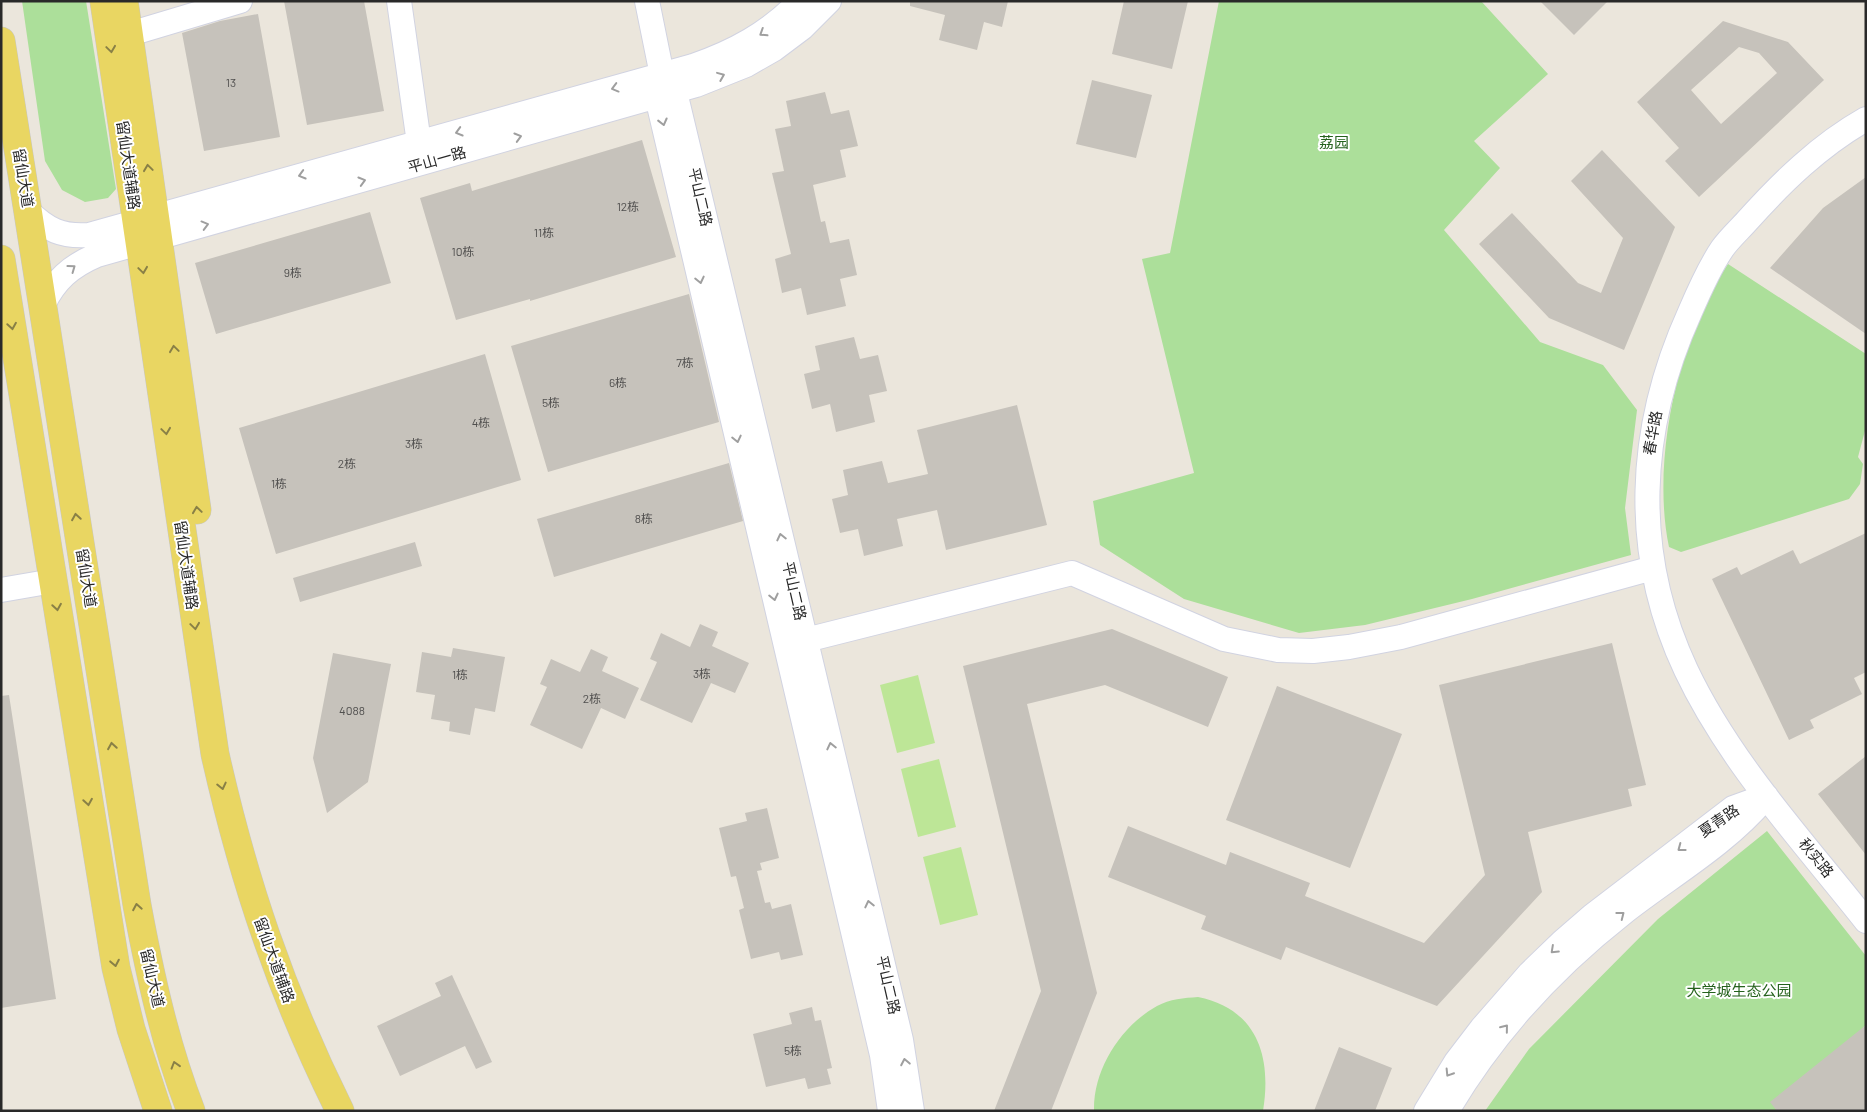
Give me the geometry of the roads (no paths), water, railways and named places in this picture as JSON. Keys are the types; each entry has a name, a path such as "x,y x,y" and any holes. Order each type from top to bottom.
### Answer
{"main road":[{"name":"留仙大道辅路","path":"104,1 147,230 225,708 250,828 284,938 311,1011 359,1111"},
{"name":"留仙大道辅路","path":"124,1 147,230 206,709 226,802 254,906 272,959 295,1016 340,1111"},
{"name":"留仙大道","path":"1,41 139,915 149,970 164,1028 191,1111"},
{"path":"1,259 116,968 131,1029 158,1111"}],"street":[{"path":"133,33 240,1"},
{"path":"399,1 419,143"},
{"name":"平山二路","path":"647,1 665,88 796,643 882,1055 890,1111"},
{"name":"平山一路","path":"28,211 42,225 57,233 72,236 147,230 665,88 769,30 800,1"},
{"name":"平山一路","path":"42,305 51,288 64,274 79,263 147,230 419,143 720,76 774,49 802,28 829,1"},
{"name":"春华路","path":"1766,796 1732,750 1706,708 1686,670 1660,599 1647,526 1647,477 1652,431 1661,391 1678,338 1700,289 1723,249 1771,194 1814,154 1866,119"},
{"path":"796,643 1072,573 1224,639 1278,650 1312,651 1349,647 1401,636 1653,568"},
{"path":"1,590 53,580"},
{"name":"平山二路","path":"796,643 901,1040 912,1111"},
{"name":"秋实路","path":"1766,796 1866,920"},
{"name":"夏青路","path":"1426,1111 1456,1062 1482,1028 1530,973 1556,948 1592,916 1733,808 1766,796"},
{"name":"夏青路","path":"1447,1111 1494,1042 1566,962 1623,913 1745,821 1766,796"}],"park label":[{"name":"荔园","path":"1334,143"},
{"name":"大学城生态公园","path":"1739,991"}]}
